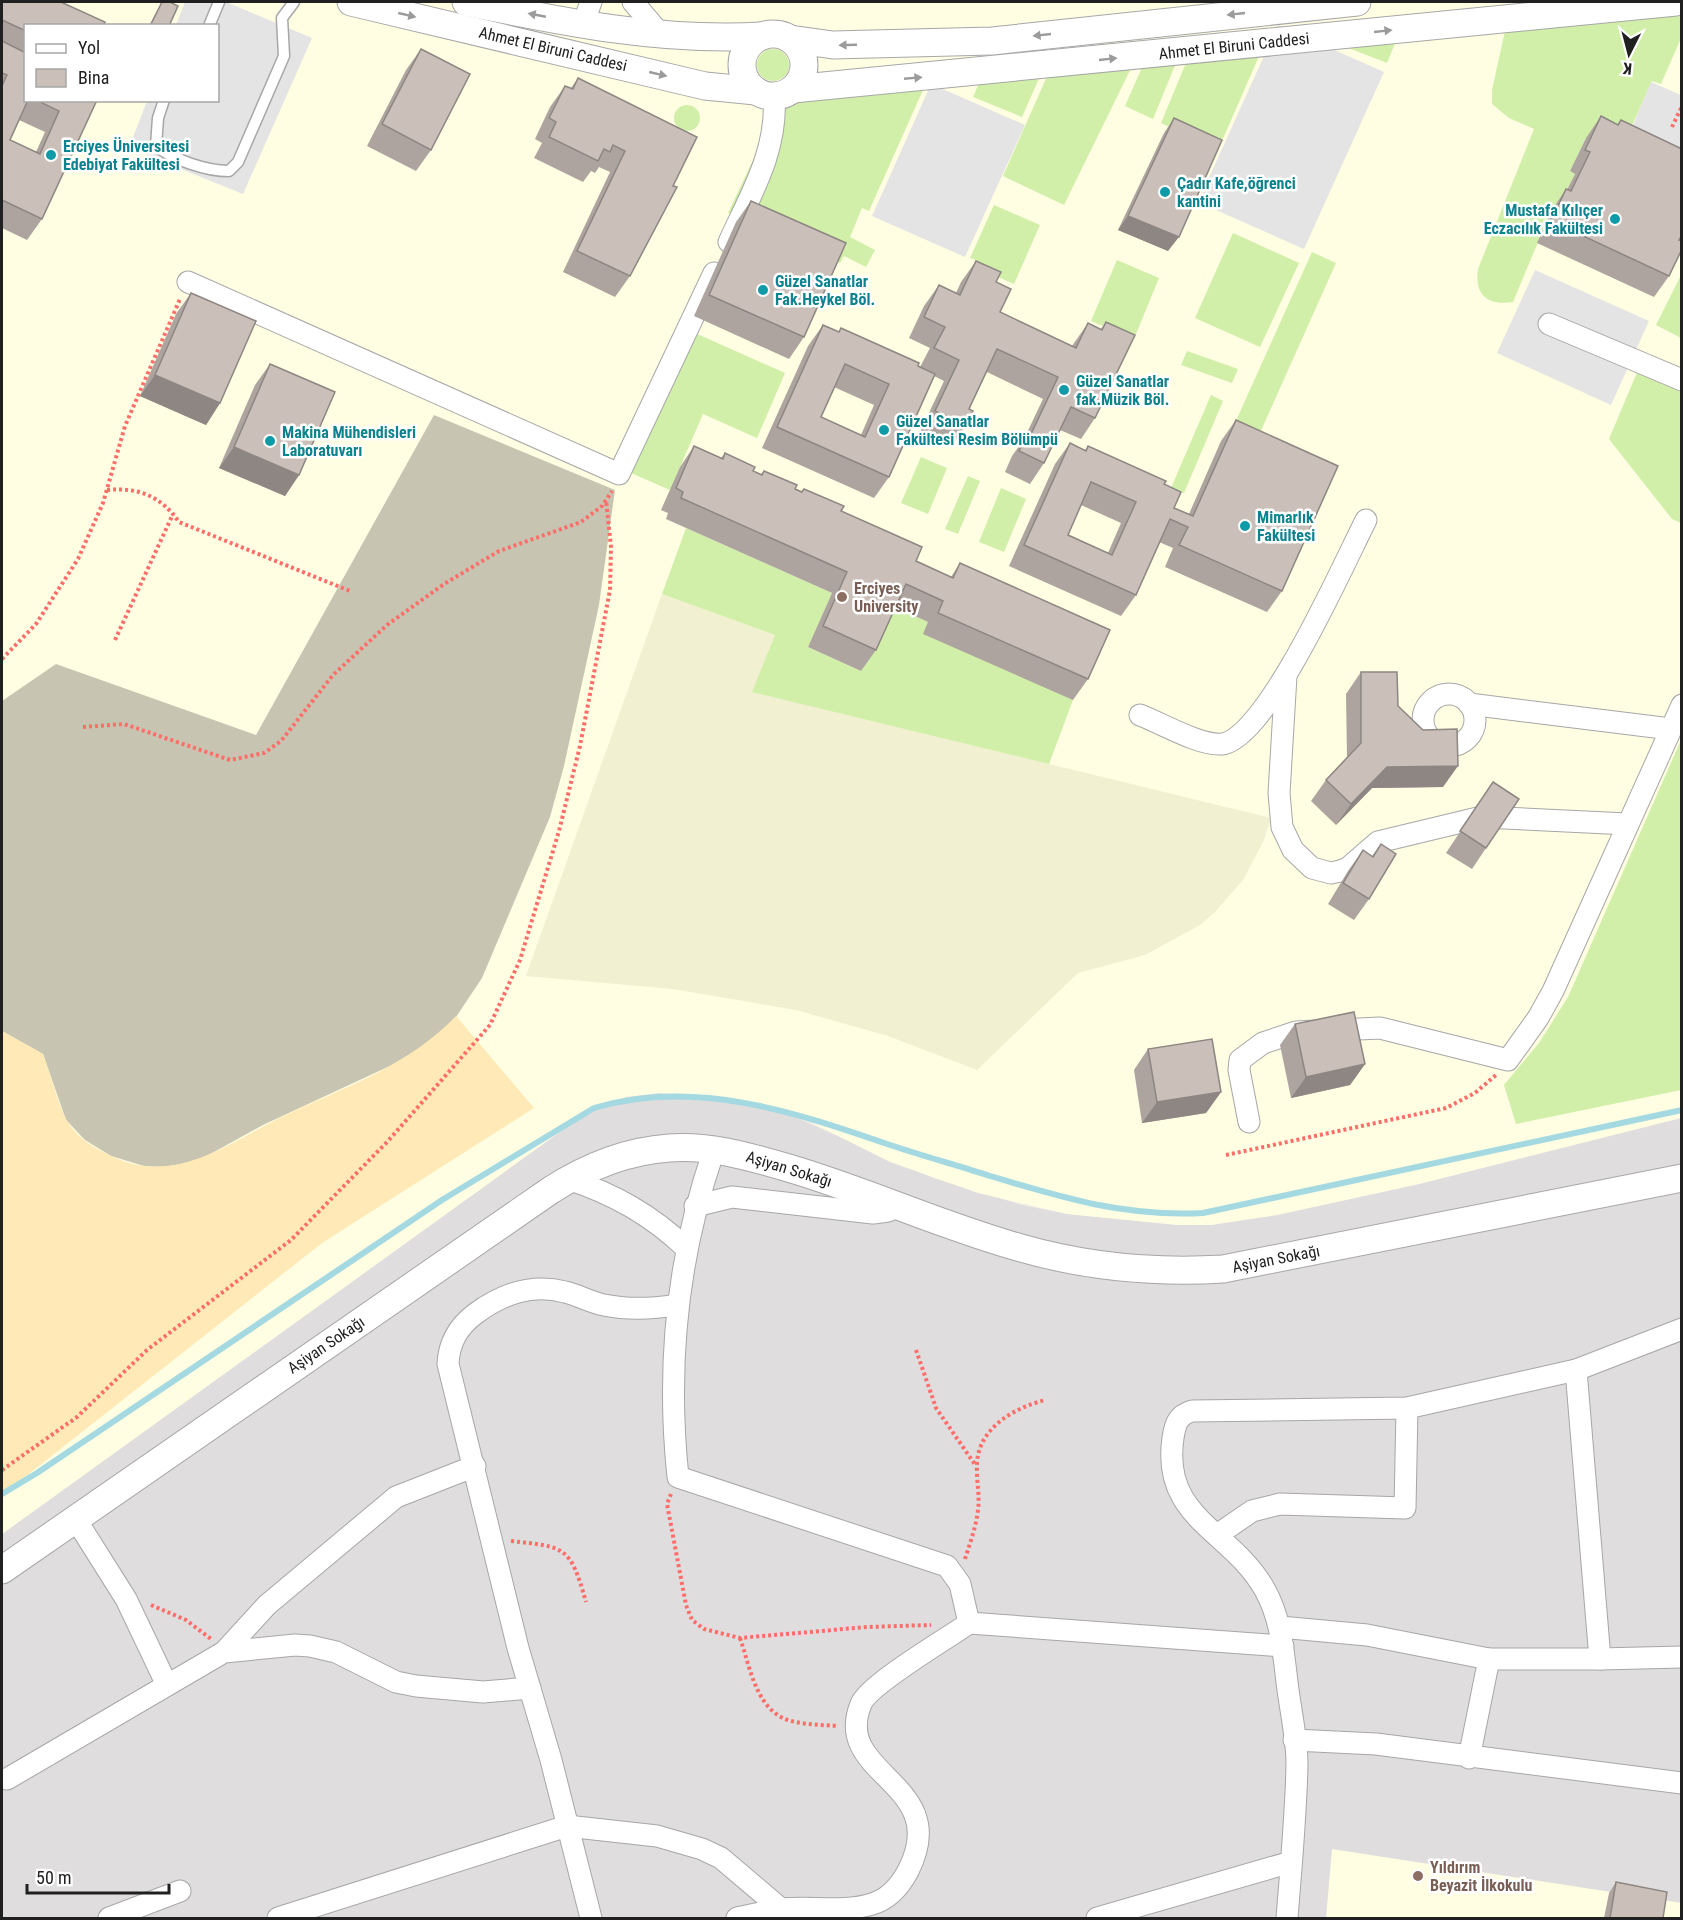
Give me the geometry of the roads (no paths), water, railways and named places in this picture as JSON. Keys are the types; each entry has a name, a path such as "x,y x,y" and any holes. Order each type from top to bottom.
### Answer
{"street":[{"name":"Ahmet El Biruni Caddesi","path":"351,2 705,86 774,92 1676,2"},
{"name":"Ahmet El Biruni Caddesi","path":"466,2 587,13 661,35 716,38 762,36"},
{"path":"633,2 648,23 661,35"},
{"name":"Ahmet El Biruni Caddesi","path":"790,39 833,45 992,40 1355,2"},
{"path":"781,35 797,45 804,64 799,82 774,92 744,76 743,57 747,48 762,36 781,35"},
{"path":"188,282 620,474 765,165 774,131 774,92"},
{"path":"1549,324 1682,380"},
{"path":"1140,714 1212,744 1230,742 1245,732 1286,676 1366,520"},
{"path":"1286,676 1280,793 1282,826 1293,850 1312,868 1331,873 1340,871 1348,868 1378,842 1482,817 1628,824"},
{"path":"1469,704 1671,729"},
{"path":"1249,1122 1239,1070 1240,1060 1263,1043 1296,1032 1380,1028 1508,1060 1538,1018 1553,991 1682,705"},
{"name":"Aşiyan Sokağı","path":"2,1570 568,1179 605,1162 630,1154 669,1148 714,1150 791,1169 1019,1248 1058,1258 1129,1269 1191,1271 1223,1269 1682,1178"},
{"path":"714,1150 695,1206 676,1305 672,1391 678,1477 942,1564 957,1576 969,1623"},
{"path":"568,1179 595,1188 644,1213 686,1248"},
{"path":"695,1206 732,1197 873,1213 888,1212 898,1206"},
{"path":"591,1918 448,1364 455,1335 472,1316 498,1298 536,1288 567,1292 618,1307 647,1309 676,1305"},
{"path":"1287,1918 1297,1761 1282,1636 1254,1573 1240,1556 1188,1509 1174,1480 1172,1461 1174,1427 1185,1413 1407,1408 1576,1370 1682,1329"},
{"path":"1576,1370 1600,1659"},
{"path":"1217,1535 1246,1514 1280,1504 1405,1508 1407,1408"},
{"path":"7,1779 224,1652 267,1605 396,1497 475,1466"},
{"path":"75,1518 126,1599 167,1685"},
{"path":"737,1918 781,1910 872,1904 893,1892 910,1867 919,1832 916,1812 904,1795 868,1758 858,1739 857,1715 867,1693 969,1623 1398,1639 1489,1659 1682,1658"},
{"path":"224,1652 288,1645 310,1646 336,1653 396,1682 483,1692 530,1688"},
{"path":"1469,1758 1489,1659"},
{"path":"1294,1740 1376,1744 1469,1758 1682,1783"},
{"path":"278,1918 567,1826 657,1836 702,1849 721,1858 781,1910"},
{"path":"1097,1918 1291,1862"},
{"path":"109,1918 180,1891"}],"lane":[{"path":"210,24 219,2"},
{"path":"163,102 158,118 156,146 165,152 213,171 229,171 238,162 284,56 282,18 294,2"}],"waterway":[{"path":"2,1494 37,1473 442,1200 594,1108 632,1100 669,1096 744,1103 818,1121 915,1153 1069,1198 1121,1209 1174,1213 1203,1213 1682,1110"}],"place":[{"name":"Erciyes Üniversitesi Edebiyat Fakültesi","path":"51,155"},
{"name":"Çadır Kafe,öğrenci kantini","path":"1165,192"},
{"name":"Mustafa Kılıçer Eczacılık Fakültesi","path":"1615,219"},
{"name":"Güzel Sanatlar Fak.Heykel Böl.","path":"763,290"},
{"name":"Güzel Sanatlar fak.Müzik Böl.","path":"1064,390"},
{"name":"Güzel Sanatlar Fakültesi Resim Bölümpü","path":"884,430"},
{"name":"Makina Mühendisleri Laboratuvarı","path":"270,441"},
{"name":"Mimarlık Fakültesi","path":"1245,526"},
{"name":"Erciyes University","path":"842,597"},
{"name":"Yıldırım Beyazit İlkokulu","path":"1418,1876"}]}
